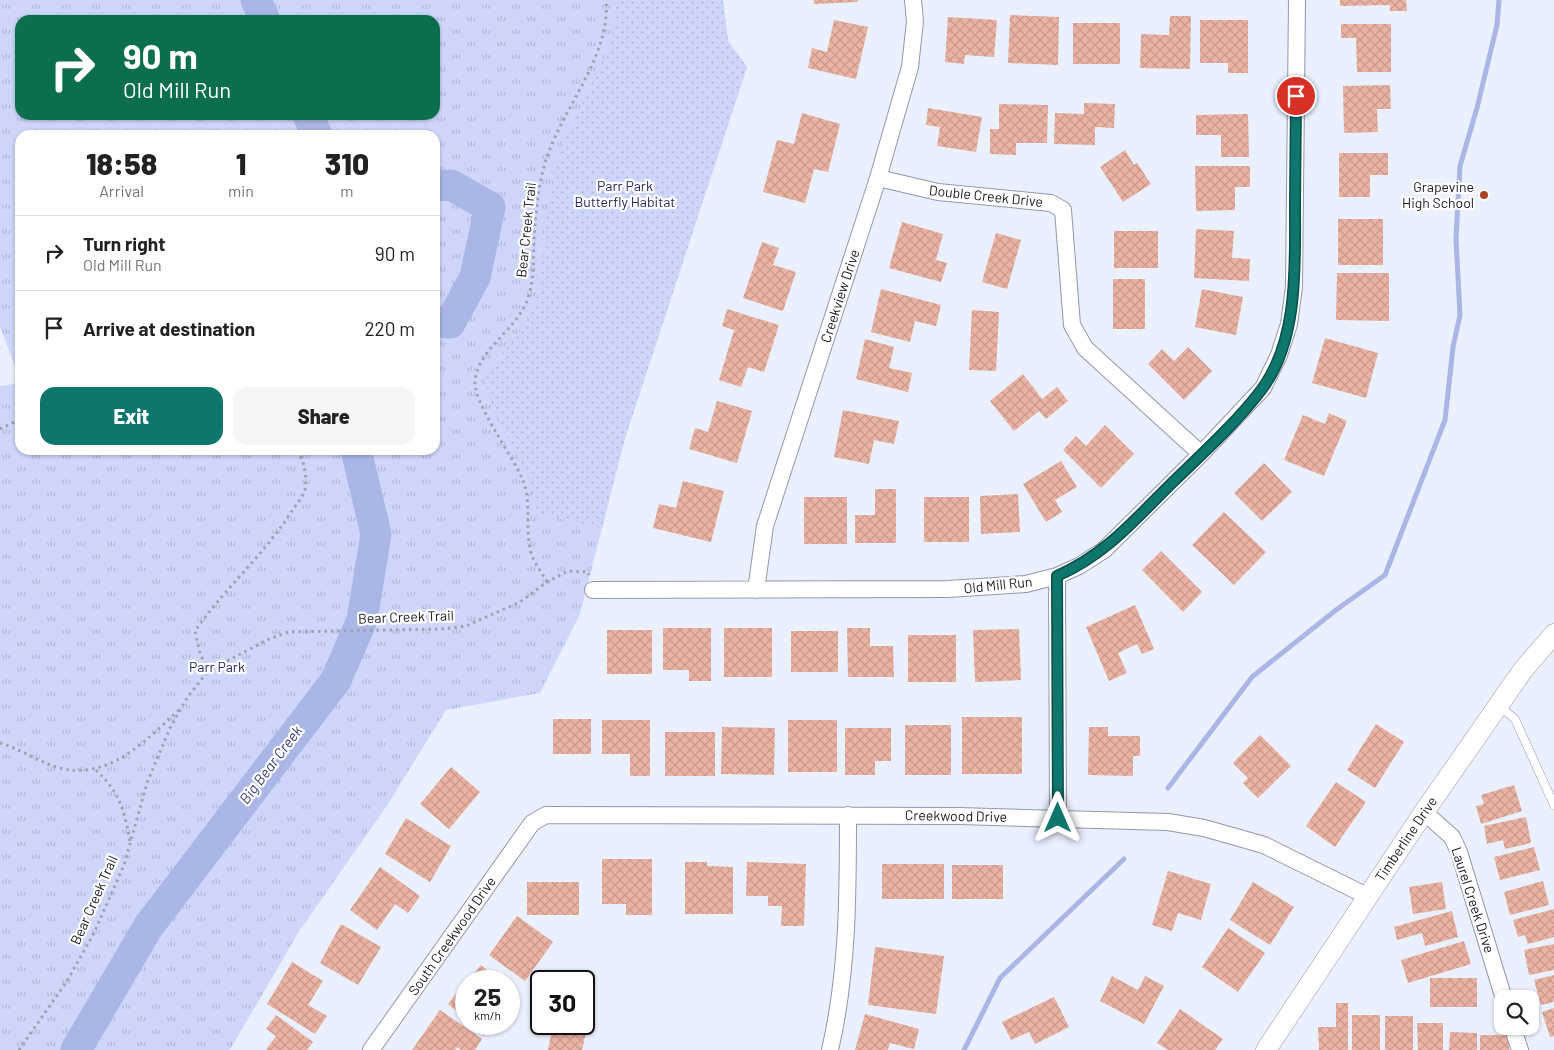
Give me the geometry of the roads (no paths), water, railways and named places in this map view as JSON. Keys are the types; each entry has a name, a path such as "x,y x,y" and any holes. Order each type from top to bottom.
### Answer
{"street":[{"name":"Creekview Drive","path":"756,590 765,526 878,178 910,67 914,21 913,0"},
{"name":"Old Mill Run","path":"593,590 948,590 1026,584 1057,576 1079,566 1104,550 1201,454 1263,388 1279,356 1289,324 1294,287 1297,0"},
{"name":"Double Creek Drive","path":"878,178 938,192 1052,203 1062,210 1072,326 1085,348 1201,454"},
{"path":"1057,576 1058,818"},
{"name":"Timberline Drive","path":"1266,1050 1424,812 1523,670 1554,634"},
{"name":"Laurel Creek Drive","path":"1424,812 1452,837 1459,852 1501,990"},
{"path":"830,1050 839,1011 848,912 848,814"},
{"name":"Creekwood Drive","path":"532,823 546,815 848,814 1168,822 1204,828 1264,845 1367,896"},
{"name":"South Creekwood Drive","path":"371,1050 532,823"},
{"path":"1515,1035 1520,1050"}],"lane":[{"path":"1499,705 1515,719 1554,805"}],"waterway":[{"name":"Big Bear Creek","path":"256,0 263,15"},
{"path":"1168,788 1252,677 1336,610 1385,575 1445,420 1453,347 1460,315 1456,239 1460,166 1477,108 1497,25 1499,0"},
{"name":"Big Bear Creek","path":"310,120 315,130"},
{"name":"Big Bear Creek","path":"440,186 451,185 490,207 475,277 450,323 440,322"},
{"name":"Big Bear Creek","path":"76,1050 148,927 336,680 362,620 376,534 357,455"},
{"path":"964,1050 1000,978 1124,859"}],"place":[{"name":"Grapevine High School","path":"1484,195"}],"park label":[{"name":"Parr Park Butterfly Habitat","path":"625,194"},
{"name":"Parr Park","path":"217,667"}]}
